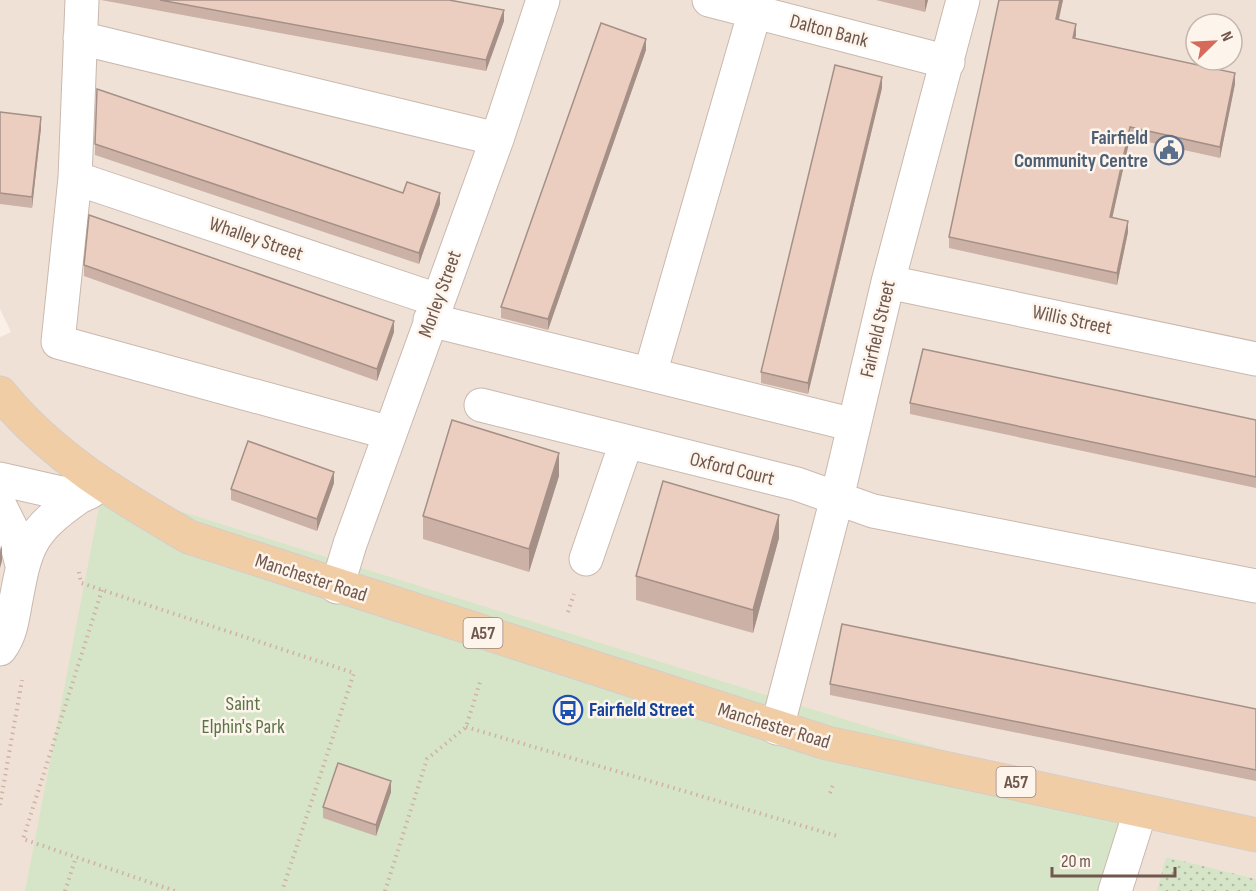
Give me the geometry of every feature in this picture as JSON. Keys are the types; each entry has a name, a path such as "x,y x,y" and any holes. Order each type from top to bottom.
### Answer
{"main road":[{"name":"Manchester Road","path":"0,393 68,460 91,492 189,537 337,587 848,749 1042,788 1140,812 1256,835"}],"street":[{"path":"82,0 75,178 58,342 390,433"},
{"name":"Morley Street","path":"337,587 390,433 497,139 543,0"},
{"name":"Dalton Bank","path":"710,0 948,62"},
{"name":"Fairfield Street","path":"777,728 837,498 888,282 963,0"},
{"path":"650,374 755,11"},
{"path":"80,38 497,139"},
{"name":"Whalley Street","path":"75,178 434,310 650,374 854,425"},
{"name":"Willis Street","path":"888,282 1256,358"},
{"name":"Oxford Court","path":"481,405 797,484 873,511 1256,586"},
{"path":"586,559 626,443"},
{"path":"0,479 91,492"},
{"path":"5,642 29,543 39,528 91,492"},
{"path":"0,506 14,534 22,565"},
{"path":"1115,891 1140,812"}],"path":[{"path":"79,572 81,583 354,673 282,891"},
{"path":"102,590 23,839 175,891"},
{"path":"0,804 24,672 5,642"},
{"path":"385,891 427,759 466,727 480,682"},
{"path":"466,727 837,836"},
{"path":"830,793 832,785"},
{"path":"820,830 822,822"},
{"path":"64,891 76,857"}],"shaded area":[{"path":"0,0 1256,0 1256,891 0,891 0,337 11,332 0,309"}],"green space":[{"name":"Saint Elphin's Park","path":"103,487 1140,812 1115,891 25,891"},
{"path":"1166,857 1256,879 1256,891 1157,891"}],"building":[{"path":"160,0 449,0 504,10 486,60"},
{"path":"999,0 1060,0 1056,19 1076,24 1073,38 1184,62 1184,72 1235,73 1220,147 1130,127 1110,217 1128,221 1117,273 949,237"},
{"path":"601,23 646,39 548,319 501,307"},
{"path":"835,65 882,77 808,383 761,372"},
{"path":"97,89 403,193 407,182 440,193 419,253 95,144"},
{"path":"0,112 41,117 32,197 0,193"},
{"path":"89,215 394,321 377,369 84,265"},
{"path":"923,349 1256,420 1256,477 910,403"},
{"path":"452,420 559,453 529,549 423,516"},
{"path":"248,441 334,472 317,519 231,489"},
{"path":"663,481 779,515 753,610 636,576"},
{"path":"842,624 1256,709 1256,770 830,684"},
{"path":"338,763 391,781 376,825 323,807"}],"place":[{"name":"Fairfield Community Centre","path":"1169,150"},
{"name":"Fairfield Street","path":"568,710"}]}
